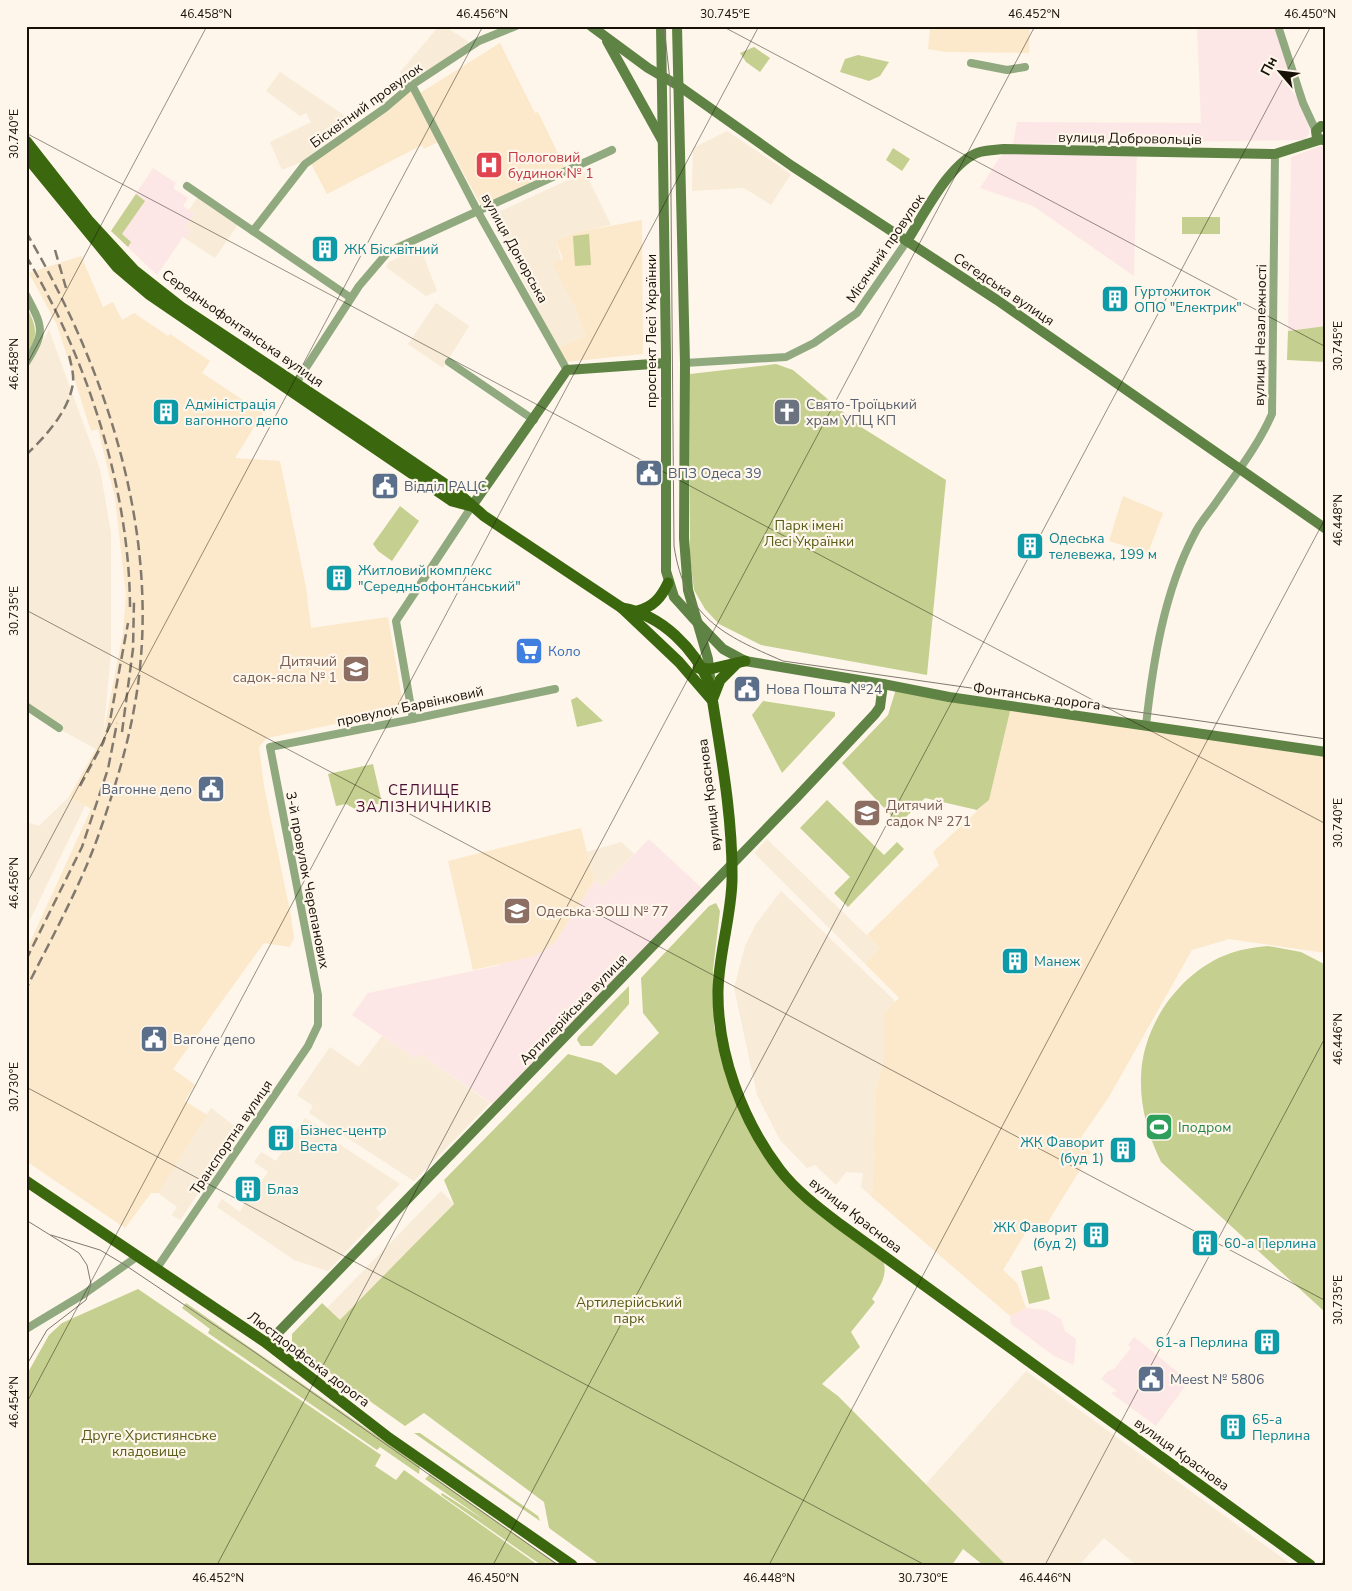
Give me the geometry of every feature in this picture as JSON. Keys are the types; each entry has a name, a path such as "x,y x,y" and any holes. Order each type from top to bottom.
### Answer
{"main road":[{"name":"Сегедська вулиця","path":"590,26 792,166 997,300 1326,529"},
{"name":"проспект Лесі Українки","path":"661,26 666,363 665,557 668,583 674,597 698,624 723,649 742,662"},
{"name":"проспект Лесі Українки","path":"677,26 685,363 684,538 688,590 698,624 707,669"},
{"path":"606,38 663,141"},
{"name":"вулиця Добровольців","path":"955,169 969,157 980,152 1004,149 1275,154 1308,143 1319,131"},
{"name":"Середньофонтанська вулиця","path":"26,141 88,220 134,270 181,307 458,493 491,521 622,608 679,662 712,700"},
{"name":"Середньофонтанська вулиця","path":"26,156 117,267 150,295 452,501 472,506"},
{"name":"Місячний провулок","path":"907,241 955,169"},
{"path":"472,506 534,420 567,370 666,363"},
{"path":"637,611 654,604 662,596 668,583 677,585 686,576"},
{"name":"Середньофонтанська вулиця","path":"622,608 637,611 662,626 684,644 707,669 712,700"},
{"path":"679,662 707,669 742,662"},
{"path":"712,700 720,680 742,662"},
{"name":"Фонтанська дорога","path":"742,662 883,684 949,697 1326,752"},
{"name":"Артилерійська вулиця","path":"267,1344 875,714 880,707 883,684"},
{"name":"вулиця Краснова","path":"712,700 732,835 732,884 718,988 719,1018 729,1066 747,1116 780,1170 800,1191 841,1225 1310,1565"},
{"name":"Люстдорфська дорога","path":"26,1181 267,1344 389,1438 572,1565"}],"street":[{"name":"Бісквітний провулок","path":"253,231 305,164 386,108 412,85 479,41 516,26"},
{"path":"1278,26 1303,103 1319,131"},
{"path":"971,63 1007,70 1025,67"},
{"name":"вулиця Донорська","path":"412,85 478,212 567,370"},
{"path":"296,383 351,298 388,252 612,150"},
{"name":"вулиця Незалежності","path":"1146,725 1164,615 1186,551 1194,533 1239,470 1267,426 1272,414 1275,154"},
{"path":"187,186 351,298"},
{"name":"Місячний провулок","path":"685,363 786,357 814,343 857,313 907,241"},
{"path":"26,295 41,323 37,346 26,363"},
{"path":"449,362 534,420"},
{"path":"413,720 396,621 472,506"},
{"name":"провулок Барвінковий","path":"270,747 413,720 555,689"},
{"path":"26,706 59,728"},
{"name":"3-й провулок Черепанових","path":"270,747 318,995 319,1018"},
{"name":"Транспортна вулиця","path":"157,1268 308,1046 316,1033 319,1018"},
{"path":"27,1330 90,1290 138,1256"}],"shaded area":[{"path":"439,26 444,26 469,42 407,86 400,72"},
{"path":"930,26 1030,26 1029,53 945,52 928,49"},
{"path":"1214,26 1277,26 1309,127 1309,134 1305,140 1013,144 1017,122 1201,123 1197,28"},
{"path":"500,43 535,113 538,112 567,172 484,211 420,93"},
{"path":"280,72 354,122 301,162 282,170 270,142 311,122 306,113 300,116 266,91"},
{"path":"412,86 440,141 424,149 422,145 327,194 310,162"},
{"path":"727,131 791,174 771,205 744,188 692,191 693,148"},
{"path":"1326,144 1326,326 1288,331 1291,157"},
{"path":"1006,152 1137,153 1134,276 1033,206 980,188 999,158"},
{"path":"153,168 176,183 173,188 188,198 183,206 195,214 186,227 191,231 186,239 183,237 157,275 111,231"},
{"path":"585,172 611,225 578,232 556,241 574,305 586,336 558,348 490,216"},
{"path":"199,195 239,223 215,258 186,239 191,231 186,227 195,214 189,210"},
{"path":"642,220 643,354 565,362 558,348 586,336 574,305 553,264 563,259 556,241 578,232"},
{"path":"420,247 437,291 426,296 386,267 389,262"},
{"name":"Вагонне депо","path":"81,256 103,307 113,302 122,320 134,313 168,336 170,334 210,361 202,373 263,413 235,458 280,461 306,587 311,628 388,617 404,710 267,738 259,747 264,786 294,938 290,947 264,943 173,1069 195,1085 185,1101 207,1115 158,1193 151,1193 125,1228 26,1161 26,951 91,809 69,797 103,736 123,632 126,595 115,498 98,429 91,431 57,325 29,273"},
{"path":"436,303 469,326 443,368 408,344"},
{"path":"49,330 100,469 111,533 111,653 103,736 96,749 63,731 64,726 26,701 26,369"},
{"path":"1123,496 1163,513 1148,553 1109,541"},
{"path":"1011,707 1326,753 1326,953 1229,939 1192,950 1110,1095 1078,1142 1091,1152 1043,1230 1029,1227 1003,1270 1017,1283 1026,1308 1010,1316 872,1197 876,1089 884,1058 884,1013 899,998 865,964 880,948 867,935 939,865 933,852 989,800"},
{"path":"69,797 85,806 26,928 26,822 39,826"},
{"name":"Одеська ЗОШ № 77","path":"581,828 594,881 556,941 535,956 473,970 448,861"},
{"path":"649,839 705,891 497,1107 420,1054 416,1059 352,1015 368,993 496,966 556,941 594,881 602,887"},
{"path":"767,839 880,948 865,964 754,853"},
{"path":"621,842 634,854 602,887 594,881 587,852"},
{"path":"781,891 896,1002 884,1013 884,1058 876,1089 872,1197 861,1187 863,1173 846,1172 836,1185 815,1165 807,1168 780,1140 757,1095 734,988 745,946 756,924"},
{"path":"382,1036 416,1059 420,1054 490,1103 414,1181 309,1113 313,1106 297,1095 330,1047 359,1067"},
{"path":"211,1108 241,1131 180,1220 172,1215 177,1207 158,1193"},
{"path":"305,1118 318,1126 316,1129 400,1184 376,1208 381,1214 328,1271 294,1260 217,1207 222,1199 240,1212 250,1192 253,1193 268,1172 254,1162 261,1152 276,1161"},
{"path":"441,1191 454,1204 340,1321 327,1308"},
{"path":"1026,1308 1046,1310 1061,1319 1065,1331 1076,1339 1074,1365 1054,1356 1011,1324 1010,1316"},
{"path":"1134,1337 1189,1381 1156,1426 1111,1393 1117,1391 1101,1379 1108,1371 1115,1368 1131,1348 1128,1345"},
{"path":"1026,1371 1292,1565 1136,1565 1104,1538 1079,1565 1006,1565 926,1484"}],"green space":[{"path":"754,47 770,58 760,72 746,62 740,53"},
{"path":"858,55 889,62 880,76 869,81 840,72 845,59"},
{"path":"893,148 910,159 902,171 886,160"},
{"path":"136,194 145,201 122,234 131,242 128,247 111,231"},
{"path":"1182,217 1220,217 1220,234 1182,234"},
{"path":"589,234 591,265 575,266 573,236"},
{"path":"26,306 34,326 35,338 26,358"},
{"path":"1326,326 1326,362 1287,360 1288,331"},
{"name":"Парк імені Лесі Українки","path":"776,364 793,370 861,427 946,480 927,675 761,645 719,624 705,609 694,590 690,558 690,374"},
{"path":"400,506 419,521 392,561 378,551 373,544"},
{"path":"896,689 1011,707 989,800 977,810 925,798 899,824 842,763 888,715"},
{"path":"577,697 603,721 577,727 571,700"},
{"path":"763,701 835,712 835,716 782,773 752,715"},
{"path":"373,764 382,803 355,809 346,804 336,806 328,774"},
{"path":"827,800 884,855 897,842 904,849 848,907 834,893 850,877 800,828"},
{"name":"Артилерійський парк","path":"716,903 720,911 713,970 714,1026 720,1055 764,1153 882,1257 884,1263 883,1279 872,1299 875,1302 851,1332 860,1347 822,1384 838,1396 1006,1565 983,1565 963,1549 952,1565 600,1565 549,1528 544,1502 424,1413 405,1426 292,1346 292,1334 322,1303 340,1320 454,1204 444,1180 568,1054 601,1063 616,1075 659,1033 643,1013 641,978 709,906"},
{"path":"1268,946 1301,952 1326,965 1326,1313 1161,1162 1152,1142 1143,1110 1141,1077 1143,1057 1148,1038 1168,1002 1196,972 1213,961 1249,948"},
{"path":"629,986 629,1004 592,1046 581,1046 577,1040 578,1037"},
{"path":"1042,1266 1050,1299 1029,1304 1021,1271"},
{"name":"Друге Християнське кладовище","path":"138,1289 381,1455 375,1466 396,1480 404,1470 538,1565 26,1565 26,1376 49,1335 62,1323"},
{"path":"186,1303 420,1466 419,1474 380,1447 377,1450 208,1333 210,1329 182,1308"},
{"path":"414,1433 420,1433 538,1516 540,1521"},
{"path":"430,1474 559,1565 541,1565 441,1495 442,1493 486,1521 425,1479"}],"tram line":[{"path":"664,26 670,81 674,546 679,571 687,591 710,621 742,642 783,661 1326,739"},
{"path":"26,1220 79,1253 87,1265 91,1284 86,1300 47,1330 26,1366"},
{"path":"51,1235 100,1250 125,1265 250,1349 558,1565"}],"railway":[{"path":"26,232 56,286 82,343 105,402 123,462 135,523 142,585 142,647 134,709 120,767 102,825 86,867 26,989"},
{"path":"55,250 66,288"},
{"path":"26,256 68,337 86,381 101,426 122,518 128,564 130,609"},
{"path":"26,455 49,431 67,403 73,383 69,355"},
{"path":"122,732 133,649 134,601"},
{"path":"80,786 103,743 109,726 128,623"},
{"path":"26,960 82,847 108,769 117,723"}],"place":[{"name":"Пологовий будинок № 1","path":"489,165"},
{"name":"ЖК Бісквітний","path":"325,249"},
{"name":"Гуртожиток ОПО \"Електрик\"","path":"1115,299"},
{"name":"Адміністрація вагонного депо","path":"166,412"},
{"name":"Свято-Троїцький храм УПЦ КП","path":"787,412"},
{"name":"ВПЗ Одеса 39","path":"649,473"},
{"name":"Відділ РАЦС","path":"385,486"},
{"name":"Одеська телевежа, 199 м","path":"1030,546"},
{"name":"Житловий комплекс \"Середньофонтанський\"","path":"339,578"},
{"name":"Коло","path":"529,651"},
{"name":"Дитячий садок-ясла № 1","path":"356,669"},
{"name":"Нова Пошта №24","path":"747,689"},
{"name":"Вагонне депо","path":"211,789"},
{"name":"Дитячий садок № 271","path":"867,813"},
{"name":"Одеська ЗОШ № 77","path":"517,911"},
{"name":"Манеж","path":"1015,961"},
{"name":"Вагоне депо","path":"154,1039"},
{"name":"Іподром","path":"1159,1127"},
{"name":"Бізнес-центр Веста","path":"281,1138"},
{"name":"ЖК Фаворит (буд 1)","path":"1123,1150"},
{"name":"Блаз","path":"248,1189"},
{"name":"ЖК Фаворит (буд 2)","path":"1096,1235"},
{"name":"60-а Перлина","path":"1205,1243"},
{"name":"61-а Перлина","path":"1267,1342"},
{"name":"Meest № 5806","path":"1151,1379"},
{"name":"65-а Перлина","path":"1233,1427"}],"district":[{"name":"СЕЛИЩЕ ЗАЛІЗНИЧНИКІВ","path":"424,798"}]}
